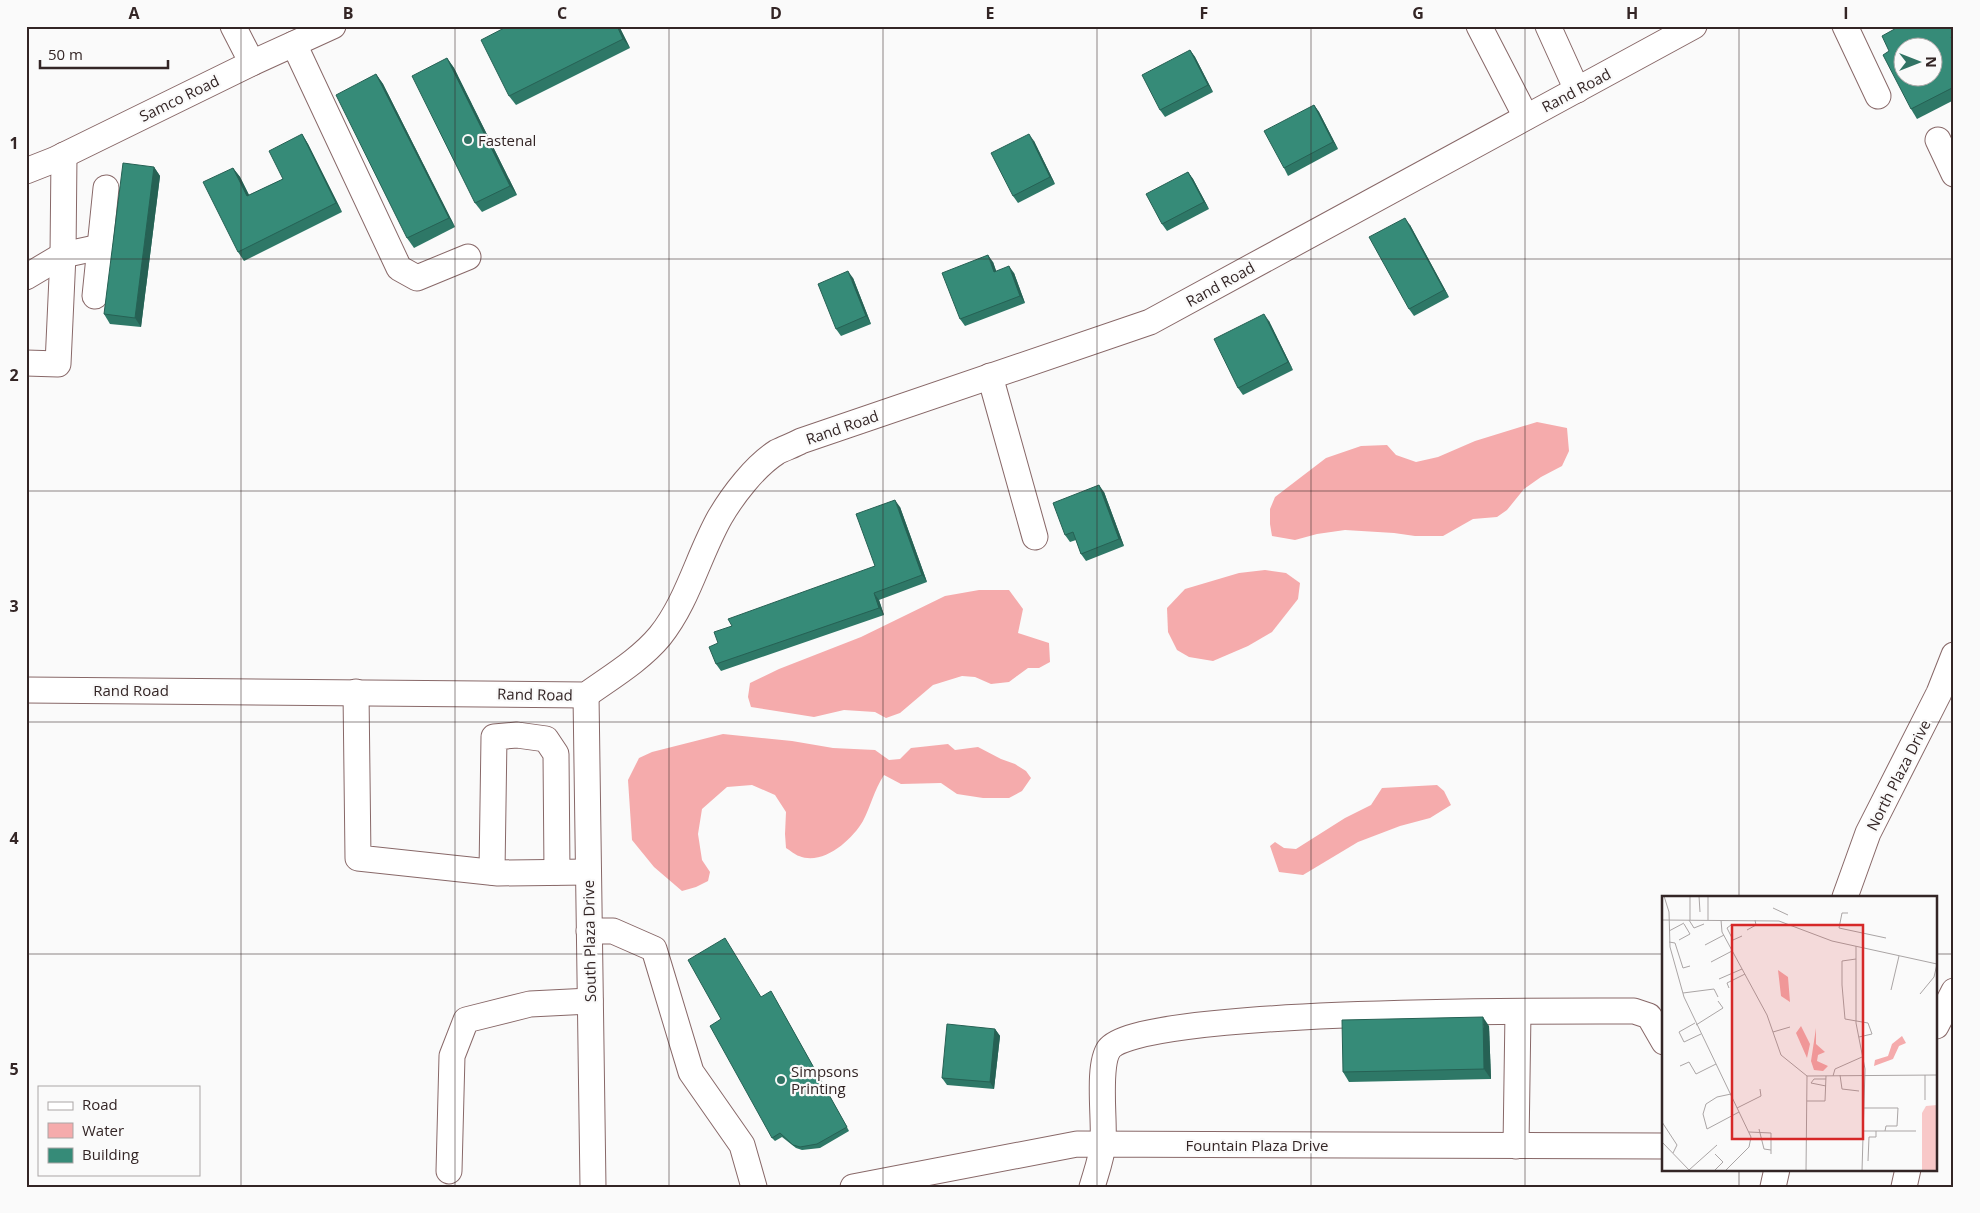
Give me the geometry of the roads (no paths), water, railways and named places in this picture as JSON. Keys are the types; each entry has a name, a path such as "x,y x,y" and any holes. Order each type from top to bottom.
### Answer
{"street":[{"path":"233,26 252,63"},
{"name":"Samco Road","path":"26,171 64,155 252,63 334,26"},
{"path":"1479,26 1526,117"},
{"path":"1548,26 1577,90"},
{"name":"Rand Road","path":"26,690 586,695 636,659 659,636 676,612 723,512 736,493 755,472 777,453 802,441 1150,322 1694,26"},
{"path":"1845,26 1878,96"},
{"path":"294,44 399,268 417,278 468,257"},
{"path":"1938,140 1954,174"},
{"path":"26,363 58,364 63,255 64,155"},
{"path":"95,296 106,188"},
{"path":"26,277 63,255 100,247"},
{"path":"990,376 1035,537"},
{"name":"North Plaza Drive","path":"1845,896 1868,832 1939,694 1954,655"},
{"path":"356,692 358,858 492,872 588,872"},
{"name":"South Plaza Drive","path":"586,695 594,1187"},
{"path":"492,872 494,737 517,734 546,739 556,754 557,872"},
{"path":"589,931 613,931 654,949 690,1072 742,1145 754,1187"},
{"path":"1938,1022 1954,991"},
{"path":"449,1171 452,1056 466,1020 530,1004 590,1001"},
{"path":"1092,1187 1103,1144 1103,1062 1110,1048 1134,1036 1221,1022 1422,1012 1634,1011 1649,1016 1662,1039"},
{"path":"1516,1146 1518,1012"},
{"name":"Fountain Plaza Drive","path":"853,1187 944,1178 1077,1144 1662,1146"},
{"path":"1773,1187 1777,1170"},
{"path":"1904,1187 1908,1170"}],"water":[{"path":"1537,422 1567,428 1569,451 1562,466 1524,489 1507,510 1497,517 1473,519 1443,536 1415,536 1345,530 1317,534 1295,540 1272,536 1270,509 1275,497 1326,458 1361,446 1387,445 1396,455 1416,462 1438,457 1475,441"},
{"path":"1265,570 1286,573 1300,583 1298,599 1272,632 1248,646 1213,661 1189,657 1177,650 1168,632 1167,608 1185,589 1239,573"},
{"path":"979,590 1009,590 1023,609 1018,633 1049,643 1050,662 1039,668 1028,668 1009,682 991,684 975,677 962,676 933,685 900,713 886,718 875,712 844,710 814,717 751,707 748,697 750,683 779,669 861,637 945,596"},
{"path":"723,734 792,741 833,748 875,750 889,760 900,759 911,748 948,744 955,750 978,747 1015,764 1026,771 1031,778 1022,791 1009,798 983,798 957,794 941,783 901,784 884,775 863,821 852,836 827,854 808,858 797,855 786,848 786,812 775,795 752,785 727,787 702,809 698,834 702,860 710,872 708,881 682,891 654,867 632,840 628,780 639,758 652,752"},
{"path":"1437,785 1444,791 1451,805 1430,818 1400,826 1358,842 1303,875 1279,872 1270,846 1275,842 1284,848 1296,849 1345,818 1371,805 1382,788"}],"place":[{"name":"Fastenal","path":"468,140"},
{"name":"Simpsons Printing","path":"781,1080"}]}
